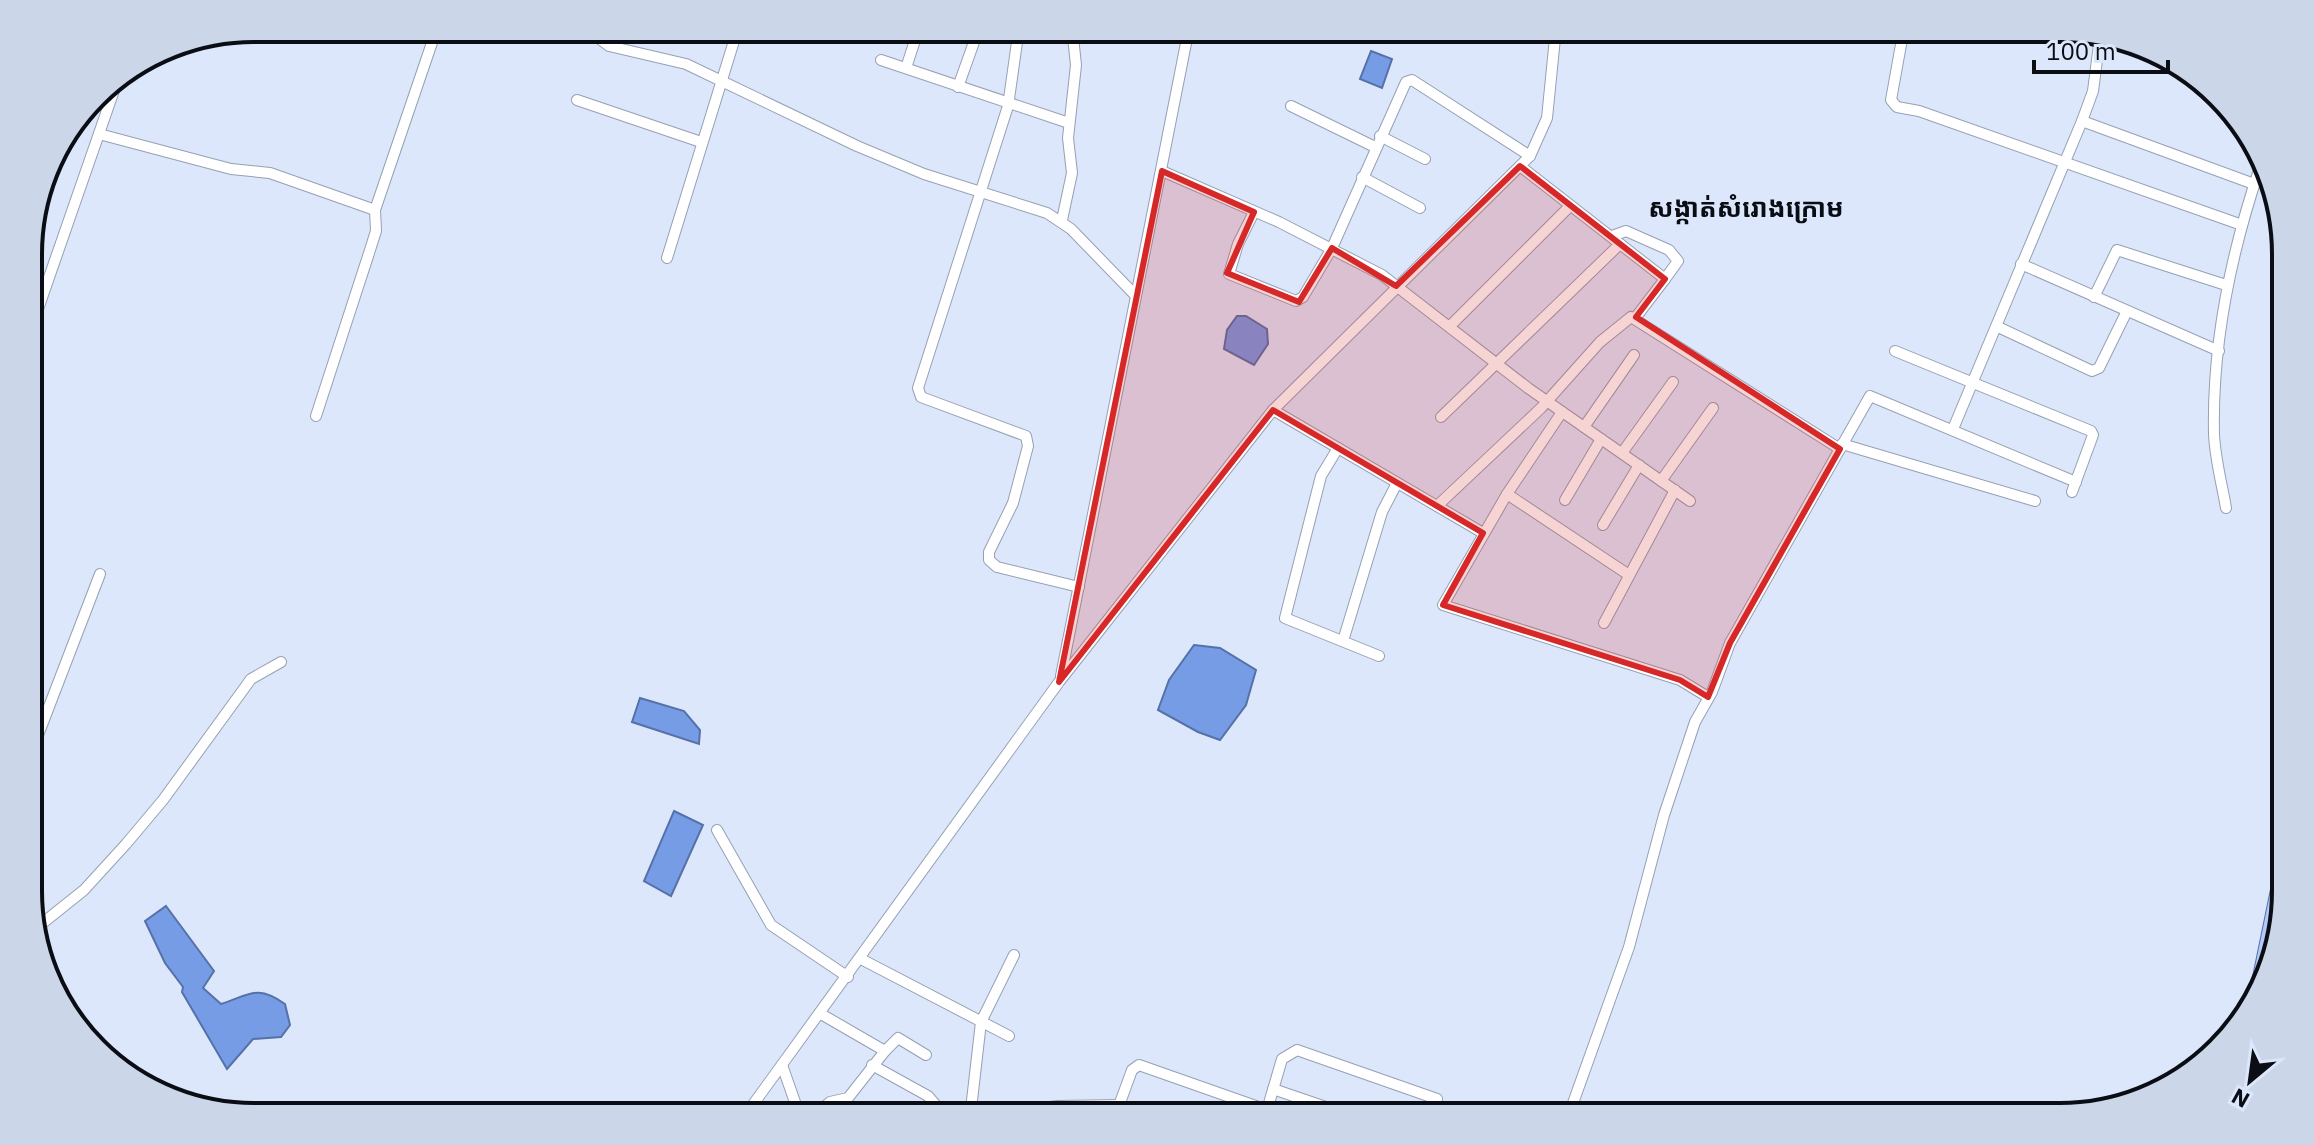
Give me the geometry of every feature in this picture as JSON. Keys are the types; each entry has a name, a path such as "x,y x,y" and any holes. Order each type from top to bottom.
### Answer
{"street":[{"path":"316,416 376,231 375,210 432,42"},
{"path":"604,42 609,46 680,62 857,146 1062,220 1136,296"},
{"path":"667,258 733,42"},
{"path":"906,68 914,42"},
{"path":"958,87 974,42"},
{"path":"1017,42 1008,106 983,193 918,388 921,397 947,410 1026,436 1028,446 1013,503 989,552 989,560 997,567 1079,587"},
{"path":"1062,220 1072,173 1069,123 1076,65 1074,42"},
{"path":"1059,682 1186,42"},
{"path":"754,1103 1059,682 1273,410 1530,156 1547,118 1555,42"},
{"path":"1902,42 1893,104 2242,225"},
{"path":"1953,429 2082,121 2093,91 2099,46"},
{"path":"881,60 1008,106 1069,123"},
{"path":"1254,212 1230,264 1229,274 1296,301 1310,288 1332,248 1377,142 1406,82 1412,80 1530,156"},
{"path":"42,298 112,97"},
{"path":"577,100 701,142"},
{"path":"1291,106 1425,159"},
{"path":"2082,121 2254,184"},
{"path":"99,134 231,169 270,173 375,210"},
{"path":"1520,166 1665,279"},
{"path":"1162,171 1332,248 1396,286 1562,412 1690,501"},
{"path":"2226,508 2214,435 2219,351 2226,285 2257,176"},
{"path":"1362,177 1420,208"},
{"path":"1450,326 1570,206"},
{"path":"1441,417 1498,364 1626,231 1669,250 1678,261 1636,317"},
{"path":"2094,297 2117,250 2226,285"},
{"path":"2021,264 2126,313 2219,351"},
{"path":"1998,327 2092,371 2099,368 2126,313"},
{"path":"1437,506 1547,401 1600,342 1627,318 1636,317 1841,447 2035,501"},
{"path":"1573,1103 1629,947 1664,815 1695,722 1730,643 1870,396 1953,429 2074,487 2093,435 2091,431 1895,351"},
{"path":"1584,427 1634,355"},
{"path":"1622,453 1673,382"},
{"path":"1661,481 1713,408"},
{"path":"1273,410 1483,533"},
{"path":"1562,412 1507,494 1443,605 1680,680 1708,697"},
{"path":"1565,500 1601,439"},
{"path":"1338,448 1321,476 1285,618 1379,656"},
{"path":"1603,525 1639,465"},
{"path":"1343,641 1382,512 1397,483"},
{"path":"1604,623 1675,490"},
{"path":"1507,494 1629,575"},
{"path":"42,725 100,574"},
{"path":"45,922 84,890 126,844 163,800 251,679 281,662"},
{"path":"717,830 771,925 848,977"},
{"path":"970,1103 981,1022 1014,955"},
{"path":"861,959 1009,1036"},
{"path":"821,1014 885,1051"},
{"path":"835,1103 848,1098 872,1065 898,1038 926,1055"},
{"path":"1269,1103 1282,1059 1297,1050 1437,1099"},
{"path":"782,1065 795,1103"},
{"path":"872,1065 928,1096 934,1103"},
{"path":"1121,1103 1132,1070 1139,1065 1240,1103"},
{"path":"1273,1089 1314,1103"}],"highlighted area":[{"path":"1520,166 1665,279 1636,317 1840,449 1730,643 1708,697 1680,680 1443,605 1483,533 1273,410 1059,682 1162,171 1254,212 1227,273 1299,302 1332,248 1396,286"}],"water":[{"path":"1371,51 1392,59 1382,88 1360,79"},
{"path":"1237,316 1246,316 1267,329 1268,344 1254,365 1224,349 1227,330"},
{"path":"1194,645 1220,648 1256,670 1246,705 1220,740 1158,710 1169,680"},
{"path":"640,698 684,711 700,730 699,744 632,722"},
{"path":"674,811 703,825 671,896 644,881"},
{"path":"166,906 214,971 203,988 221,1004 259,993 285,1004 290,1025 281,1037 253,1039 227,1069 182,992 183,987 165,963 145,921"}],"district":[{"name":"សង្កាត់សំរោងក្រោម","path":"1746,207"}]}
